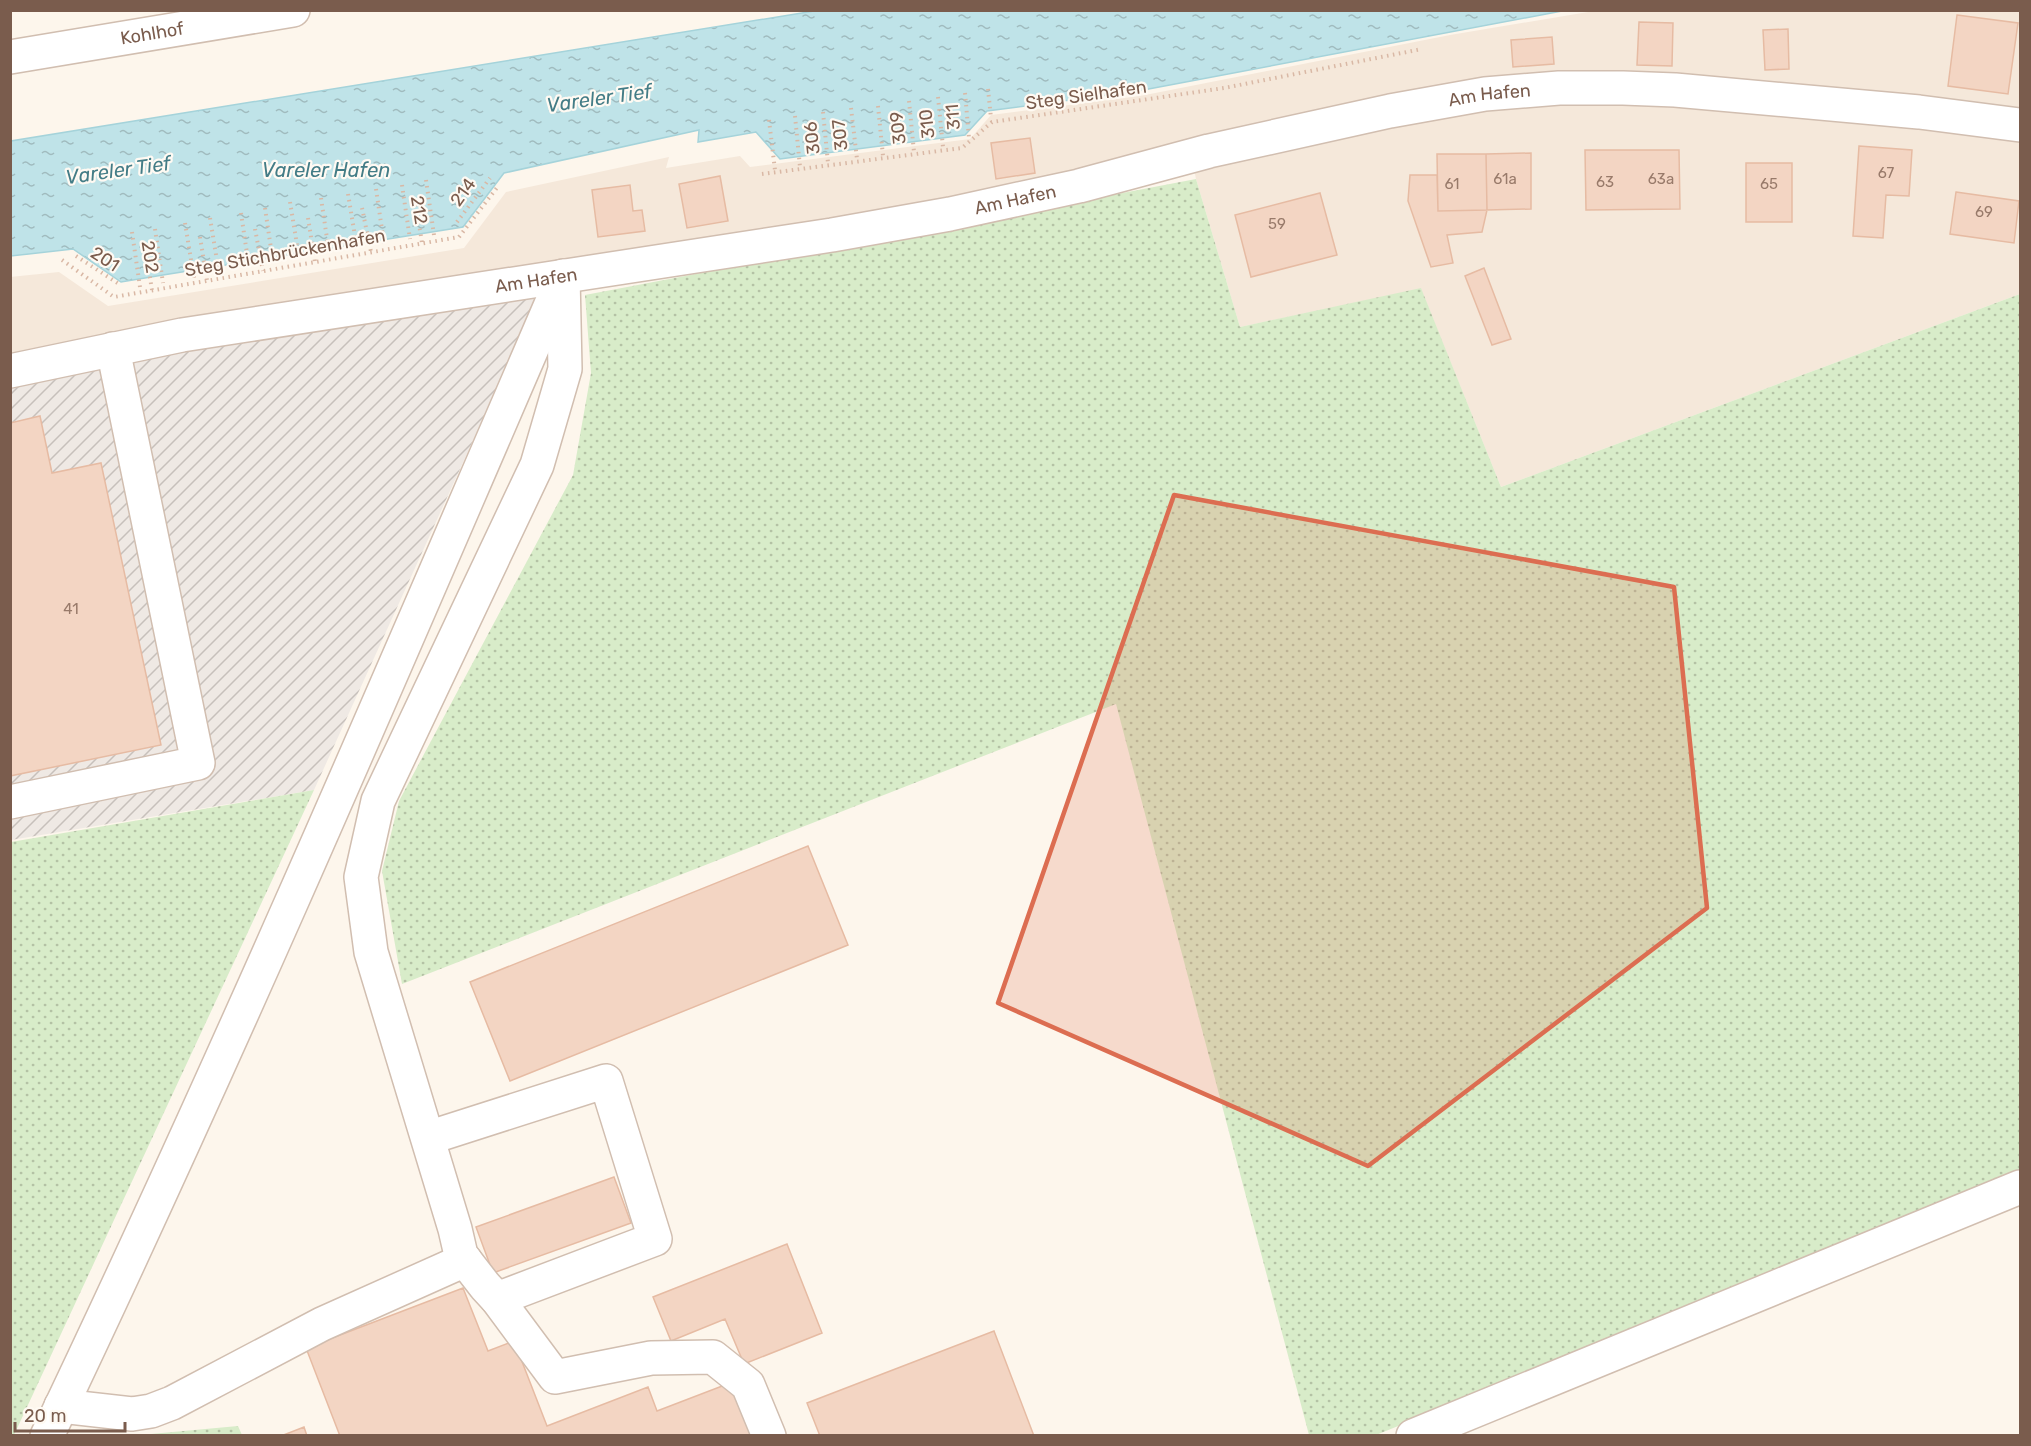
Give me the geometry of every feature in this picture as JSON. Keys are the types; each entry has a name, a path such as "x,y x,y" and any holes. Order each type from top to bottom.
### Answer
{"street":[{"name":"Kohlhof","path":"10,57 293,10"},
{"name":"Am Hafen","path":"10,371 182,335 831,235 950,214 1079,186 1209,151 1390,111 1494,93 1559,88 1675,90 1919,112 2020,125"},
{"path":"563,276 565,369 537,465 378,801 361,877 371,952 461,1255 555,1377 651,1358 713,1357 748,1385 770,1436"},
{"path":"47,1436 152,1210 340,793 563,276"},
{"path":"10,802 198,763 113,349"},
{"path":"428,1138 606,1081 656,1239 497,1299"},
{"path":"1413,1436 2020,1187"},
{"path":"61,1406 132,1414 151,1411 218,1380 322,1324 465,1260"}],"path":[{"name":"Steg Sielhafen","path":"762,174 962,148 992,122 1224,88 1422,49"},
{"path":"988,89 991,118"},
{"name":"311","path":"965,93 969,138"},
{"name":"310","path":"938,97 943,147"},
{"name":"309","path":"909,101 914,152"},
{"path":"878,106 883,156"},
{"name":"307","path":"851,108 857,159"},
{"name":"306","path":"823,112 828,163"},
{"path":"795,116 800,166"},
{"path":"769,120 775,170"},
{"name":"214","path":"457,222 490,178"},
{"path":"426,180 434,235"},
{"name":"Steg Stichbrückenhafen","path":"62,260 114,297 459,237 499,184"},
{"name":"212","path":"402,185 410,239"},
{"path":"376,189 384,243"},
{"path":"348,194 357,248"},
{"path":"321,198 329,252"},
{"path":"416,199 422,243"},
{"path":"291,202 299,257"},
{"path":"265,208 273,262"},
{"path":"362,208 371,252"},
{"path":"241,213 249,267"},
{"path":"210,218 219,273"},
{"path":"308,218 315,262"},
{"path":"185,223 194,278"},
{"path":"255,228 263,271"},
{"path":"155,229 163,283"},
{"name":"202","path":"132,232 141,287"},
{"path":"200,237 207,280"},
{"path":"145,247 152,290"},
{"name":"201","path":"76,256 119,284"}],"highlighted area":[{"path":"1174,495 1674,587 1707,908 1368,1166 998,1003"}],"shaded area":[{"path":"1594,11 2020,11 2020,294 1501,487 1421,289 1240,327 1196,179 1189,144 1097,167 805,231 11,365 10,277 59,272 108,306 464,248 506,192 669,157 666,168 740,156 750,167 970,139 991,115 1140,96 1450,35"},
{"path":"541,291 314,790 11,840 11,383 199,344"}],"green space":[{"path":"1196,179 1240,327 1421,288 1501,487 2020,294 2020,1174 1376,1435 1309,1435 1116,704 402,984 382,871 399,801 573,475 591,373 585,295"},
{"path":"314,790 14,1435 11,1435 11,842"},
{"path":"238,1426 242,1435 140,1435"}],"water":[{"name":"Vareler Hafen","path":"820,10 1562,11 1138,91 987,111 965,135 780,159 756,132 698,142 699,130 504,173 463,227 121,282 73,249 11,256 11,141"}],"building":[{"path":"1957,15 2018,23 2008,94 1948,86"},
{"path":"1639,22 1673,23 1672,66 1637,65"},
{"path":"1788,29 1789,69 1765,70 1763,30"},
{"path":"1552,37 1554,64 1513,67 1511,40"},
{"path":"1030,138 1035,173 996,179 991,143"},
{"path":"1859,146 1912,150 1909,196 1886,195 1883,238 1853,236"},
{"path":"1585,150 1679,150 1680,209 1586,210"},
{"path":"1531,153 1531,209 1487,210 1486,154"},
{"path":"1437,154 1486,154 1487,210 1438,211"},
{"path":"1746,163 1792,163 1792,222 1746,222"},
{"path":"1410,175 1437,175 1438,211 1487,210 1482,232 1447,235 1453,263 1431,267 1408,201"},
{"path":"720,176 728,221 687,228 679,184"},
{"path":"630,185 633,211 642,210 645,231 598,237 592,190"},
{"path":"1956,192 2019,201 2014,243 1950,234"},
{"path":"1320,193 1337,255 1251,277 1235,215"},
{"path":"1484,268 1511,339 1492,345 1465,276"},
{"path":"40,416 52,473 101,463 161,745 10,776 10,423"},
{"path":"808,846 848,945 510,1081 470,982"},
{"path":"614,1177 631,1223 493,1273 476,1227"},
{"path":"787,1244 822,1333 744,1364 725,1319 671,1341 653,1297"},
{"path":"463,1288 488,1351 514,1341 547,1426 648,1387 657,1411 730,1383 751,1436 340,1436 306,1348"},
{"path":"994,1331 1034,1436 820,1436 807,1403"},
{"path":"304,1427 307,1436 281,1436"}],"water label":[{"name":"Vareler Tief","path":"599,98"},
{"name":"Vareler Tief","path":"118,170"}]}
